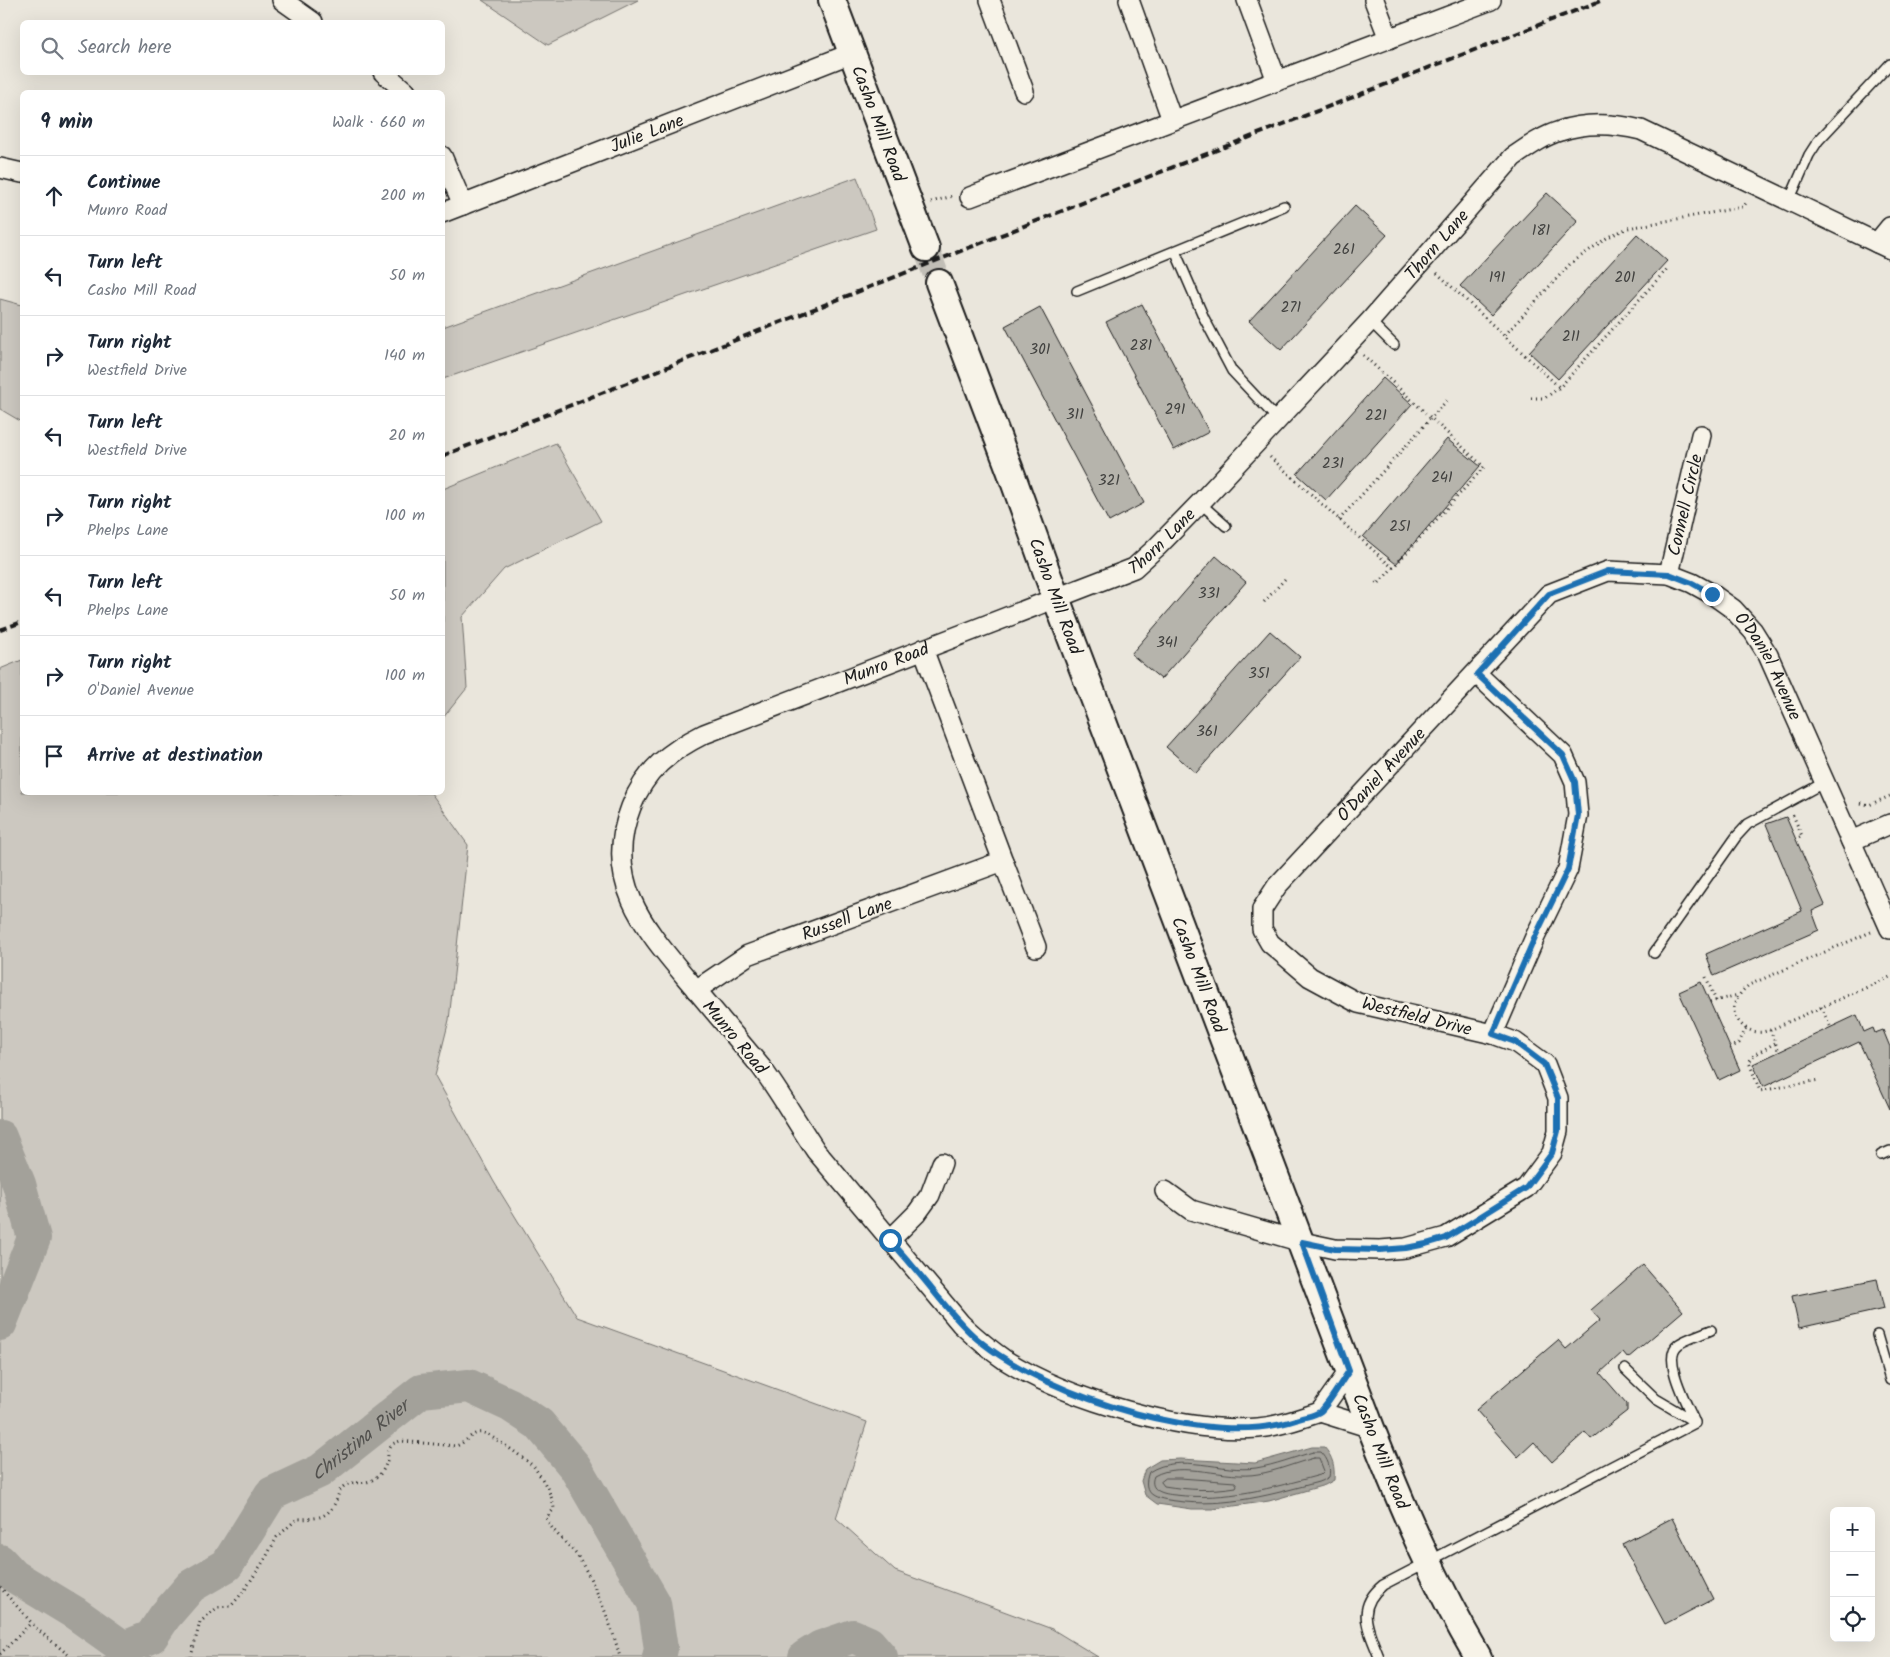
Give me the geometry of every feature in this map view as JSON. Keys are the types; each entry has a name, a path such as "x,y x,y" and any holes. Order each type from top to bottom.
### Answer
{"street":[{"path":"282,0 310,20"},
{"name":"Casho Mill Road","path":"832,0 926,248"},
{"path":"990,0 1024,91"},
{"path":"1129,0 1172,120"},
{"path":"1247,0 1277,81"},
{"path":"1374,0 1389,39"},
{"path":"970,197 1491,0"},
{"name":"Julie Lane","path":"445,212 852,54"},
{"path":"386,75 404,90"},
{"name":"Thorn Lane","path":"1056,598 1134,568 1157,548 1370,322 1514,157 1538,141 1560,130 1592,125 1618,125 1641,130 1883,246"},
{"path":"445,163 463,205"},
{"path":"0,168 20,173"},
{"path":"1883,246 1890,227"},
{"name":"Casho Mill Road","path":"939,283 1056,598 1371,1428 1427,1561 1478,1657"},
{"name":"Connell Circle","path":"1669,574 1701,435"},
{"name":"O'Daniel Avenue","path":"1262,929 1262,909 1277,886 1477,674 1549,594 1608,571 1669,574 1692,583 1712,594 1732,609 1753,631 1768,655 1889,926"},
{"name":"Munro Road","path":"1056,598 704,734 680,746 662,760 646,777 635,796 622,840 622,862 626,884 632,901 650,935 761,1067 778,1090 816,1151 961,1324 980,1342 1005,1360 1034,1376 1069,1391 1115,1407 1168,1421 1218,1428 1258,1428 1286,1423 1320,1412"},
{"path":"923,648 1036,948"},
{"path":"1477,674 1563,755 1575,782 1578,815 1568,869 1535,937 1493,1034"},
{"path":"1851,841 1890,824"},
{"name":"Russell Lane","path":"696,990 748,955 1003,861"},
{"name":"Westfield Drive","path":"1165,1191 1191,1210 1302,1242 1335,1249 1380,1250 1406,1248 1446,1238 1526,1188 1552,1153 1558,1131 1558,1098 1544,1064 1515,1042 1493,1034 1358,1002 1310,976 1270,944 1262,929"},
{"path":"890,1240 917,1213 930,1195 942,1163"},
{"path":"1349,1371 1320,1412 1371,1428"}],"lane":[{"path":"1789,201 1806,161 1818,141 1890,64"},
{"path":"1077,291 1284,206"},
{"path":"1175,251 1204,318 1232,371 1278,420"},
{"path":"1370,322 1394,345"},
{"path":"1200,503 1226,526"},
{"path":"1654,953 1736,837 1748,824 1825,782"},
{"path":"1881,1155 1890,1151"},
{"path":"1695,1423 1674,1373 1671,1363 1672,1353 1678,1345 1710,1330"},
{"path":"1876,1335 1890,1380"},
{"path":"1626,1368 1656,1399 1695,1423"},
{"path":"1379,1657 1366,1623 1366,1606 1372,1594 1383,1585 1695,1423"}],"path":[{"path":"1505,335 1570,264 1608,237 1628,228 1743,207 1747,202"},
{"path":"1531,398 1546,398 1560,387 1668,268"},
{"path":"1437,273 1560,387"},
{"path":"1363,355 1484,467 1378,584 1374,580"},
{"path":"1339,520 1449,398"},
{"path":"1270,457 1393,568"},
{"path":"1264,602 1285,579"},
{"path":"1860,803 1869,805 1890,796"},
{"path":"1789,808 1802,836 1796,839"},
{"path":"1889,926 1748,985 1739,995 1734,1008 1738,1020 1746,1028 1759,1033 1770,1030 1890,977"},
{"path":"1706,978 1716,1001"},
{"path":"1710,1002 1739,995"},
{"path":"1821,1007 1831,1028"},
{"path":"1730,1048 1739,1043 1746,1028"},
{"path":"1770,1030 1779,1052"},
{"path":"1775,1043 1754,1055 1749,1062 1760,1091 1819,1080"},
{"path":"191,1657 200,1622 218,1607 231,1606 244,1591 277,1537 297,1519 319,1518 328,1514 336,1502 341,1488 350,1483 366,1482 379,1476 388,1460 388,1450 392,1444 400,1442 456,1446 463,1444 470,1436 483,1432 492,1436 533,1466 553,1500 554,1508 546,1518 550,1526 579,1559 613,1630 620,1657"},
{"path":"0,1587 31,1623 71,1657"},
{"path":"0,1654 31,1623"}],"shaded area":[{"path":"482,0 638,0 548,45"},
{"path":"857,177 876,229 445,378 445,326"},
{"path":"0,299 20,304 20,421 0,409"},
{"path":"556,443 601,521 504,569 462,617 467,688 445,716 445,488"},
{"path":"20,661 20,795 432,795 468,845 449,1020 435,1076 494,1182 577,1317 867,1422 836,1518 895,1571 1052,1629 1098,1657 0,1657 0,669"}],"water":[{"path":"1312,1447 1324,1447 1330,1455 1333,1462 1334,1480 1325,1485 1269,1501 1213,1509 1192,1509 1157,1504 1145,1495 1141,1481 1145,1469 1160,1460 1180,1459 1255,1463"}],"building":[{"path":"1547,193 1578,221 1491,315 1460,286"},
{"path":"1355,206 1387,235 1281,350 1249,321"},
{"path":"1637,234 1667,261 1558,379 1529,352"},
{"path":"1142,304 1209,432 1174,450 1106,322"},
{"path":"1040,307 1144,503 1109,522 1005,326"},
{"path":"1383,378 1412,404 1326,500 1297,474"},
{"path":"1447,439 1480,466 1396,564 1363,537"},
{"path":"1216,556 1246,582 1161,679 1131,654"},
{"path":"1270,631 1300,657 1196,773 1166,747"},
{"path":"1786,817 1825,905 1812,911 1819,930 1714,976 1706,954 1802,911 1766,824"},
{"path":"1701,982 1740,1070 1719,1080 1679,992"},
{"path":"1857,1015 1864,1032 1873,1028 1875,1033 1883,1030 1890,1047 1890,1109 1859,1042 1763,1087 1753,1064"},
{"path":"1643,1265 1683,1311 1628,1358 1623,1352 1600,1373 1627,1404 1627,1411 1591,1439 1585,1432 1552,1462 1534,1442 1518,1457 1476,1410 1558,1340 1566,1349 1600,1320 1591,1310"},
{"path":"1877,1279 1884,1309 1799,1328 1792,1296"},
{"path":"1672,1518 1713,1599 1665,1624 1622,1544"}],"waterway":[{"name":"Christina River","path":"0,1137 19,1184 34,1238 0,1324"},
{"name":"Christina River","path":"0,1561 14,1576 75,1613 124,1648 151,1637 165,1616 191,1586 227,1565 271,1494 320,1471 421,1391 469,1386 510,1405 539,1424 575,1467 654,1603 661,1649 659,1657"},
{"name":"Christina River","path":"805,1657 821,1647 853,1636 869,1643 881,1657"}],"tunnel":[{"path":"926,248 939,283"}],"railway":[{"path":"445,455 1191,160 1603,0"},
{"path":"0,630 20,623"}],"route":[{"path":"890,1240 961,1324 980,1342 1005,1360 1034,1376 1069,1391 1115,1407 1168,1421 1228,1429 1258,1428 1286,1423 1320,1412 1349,1371 1302,1242 1335,1249 1380,1250 1406,1248 1446,1238 1526,1188 1552,1153 1558,1131 1558,1098 1544,1064 1515,1042 1493,1034 1512,987 1568,869 1578,815 1575,782 1563,755 1477,674 1549,594 1608,571 1669,574 1692,583 1712,594"}]}
